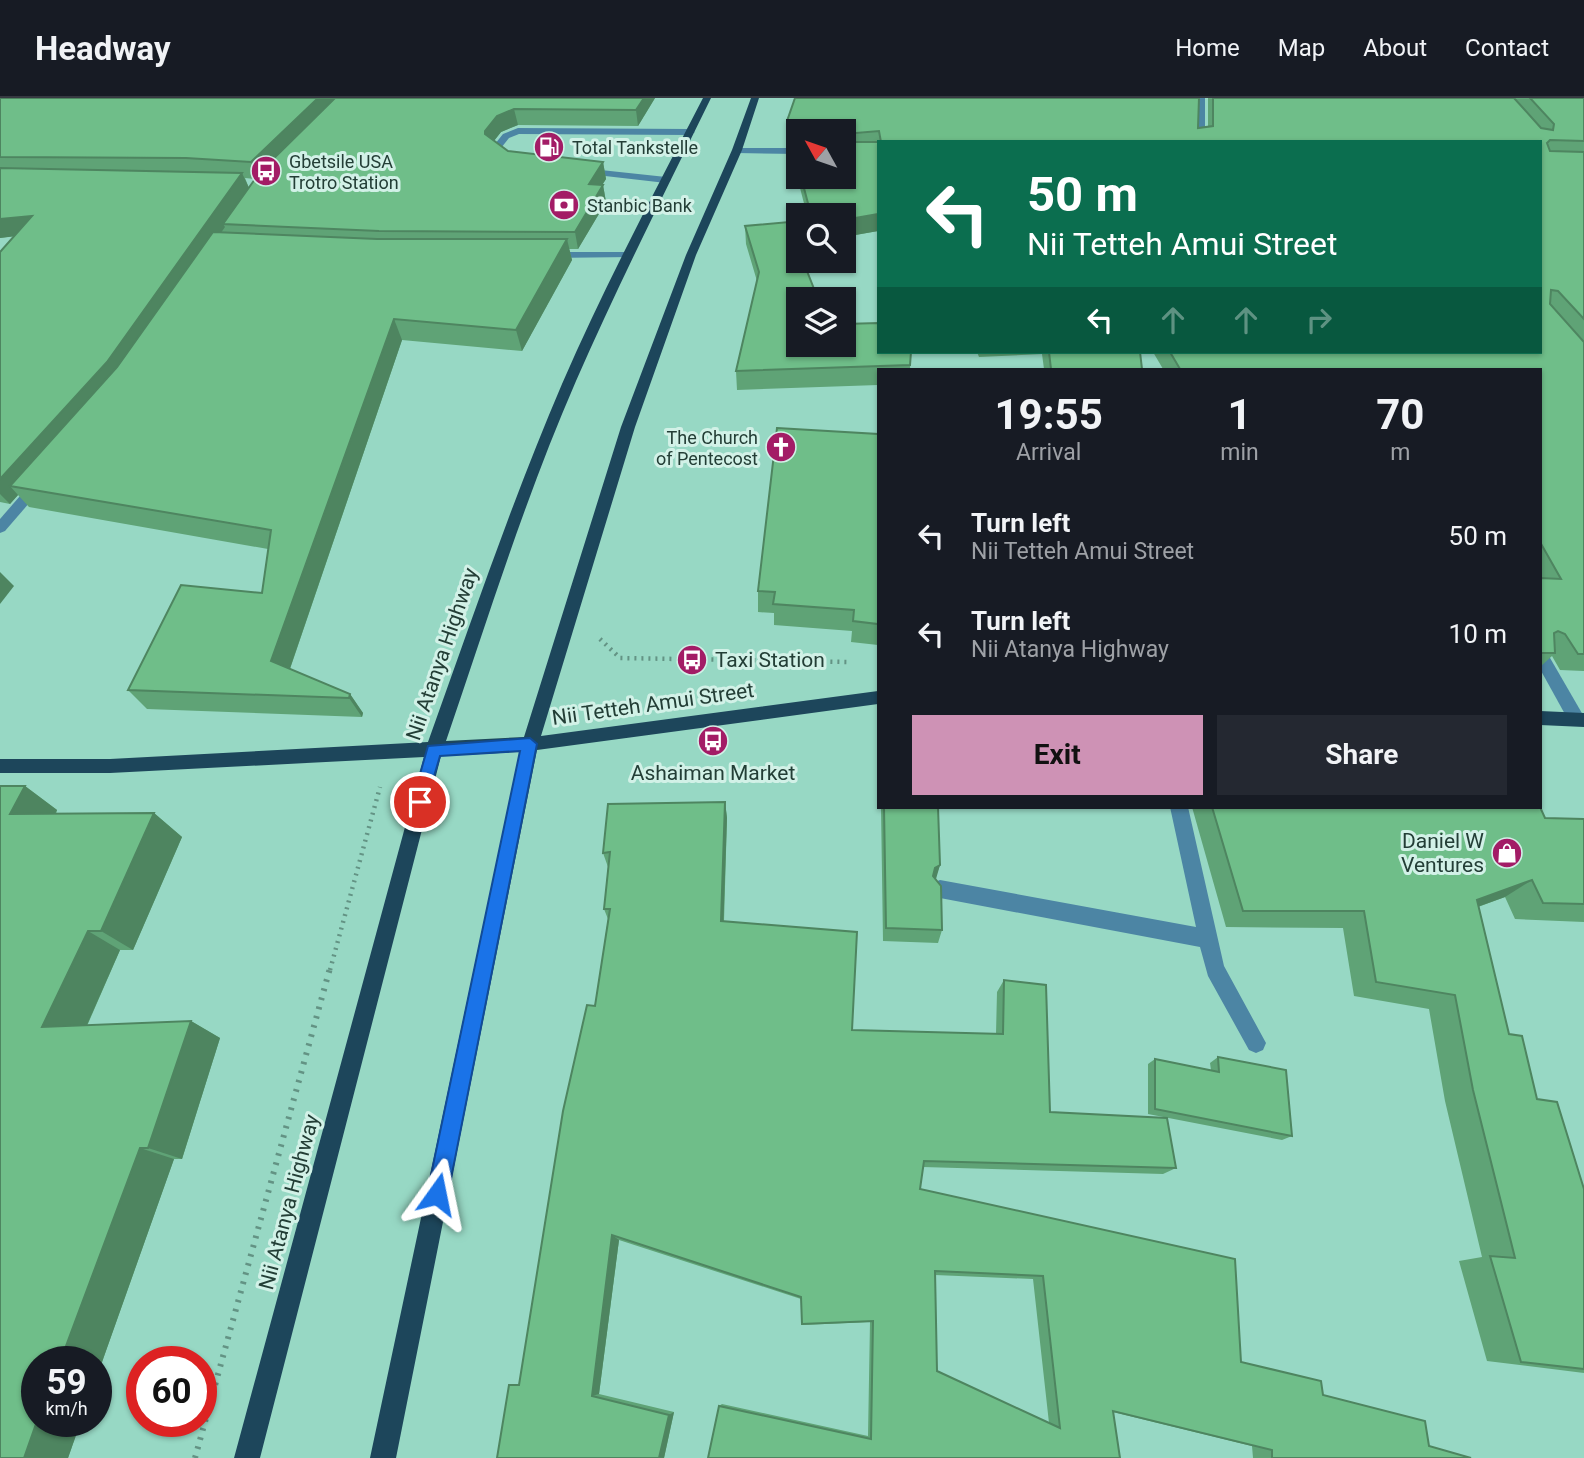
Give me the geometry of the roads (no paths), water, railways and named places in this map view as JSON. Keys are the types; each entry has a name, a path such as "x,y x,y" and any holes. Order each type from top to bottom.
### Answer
{"main road":[{"name":"Nii Atanya Highway","path":"247,1458 433,750 526,490 569,383 628,255 707,98"},
{"path":"383,1458 530,744 628,426 691,255 737,150 755,98"},
{"name":"Nii Tetteh Amui Street","path":"0,766 110,766 530,744 877,698"},
{"path":"1542,718 1580,720"}],"street":[{"path":"1200,140 1201,98"},
{"path":"515,163 496,149 506,136 518,131 690,132"},
{"path":"737,150 786,151"},
{"path":"570,169 666,180"},
{"path":"533,254 628,255"},
{"path":"0,528 45,477"},
{"path":"1542,658 1580,720"},
{"path":"1179,809 1215,970 1256,1042"},
{"path":"940,889 1209,939"}],"place":[{"name":"Total Tankstelle","path":"549,147"},
{"name":"Gbetsile USA Trotro Station","path":"266,171"},
{"name":"Stanbic Bank","path":"564,205"},
{"name":"The Church of Pentecost","path":"781,447"},
{"name":"Taxi Station","path":"692,660"},
{"name":"Ashaiman Market","path":"713,741"},
{"name":"Daniel W Ventures","path":"1507,853"}]}
